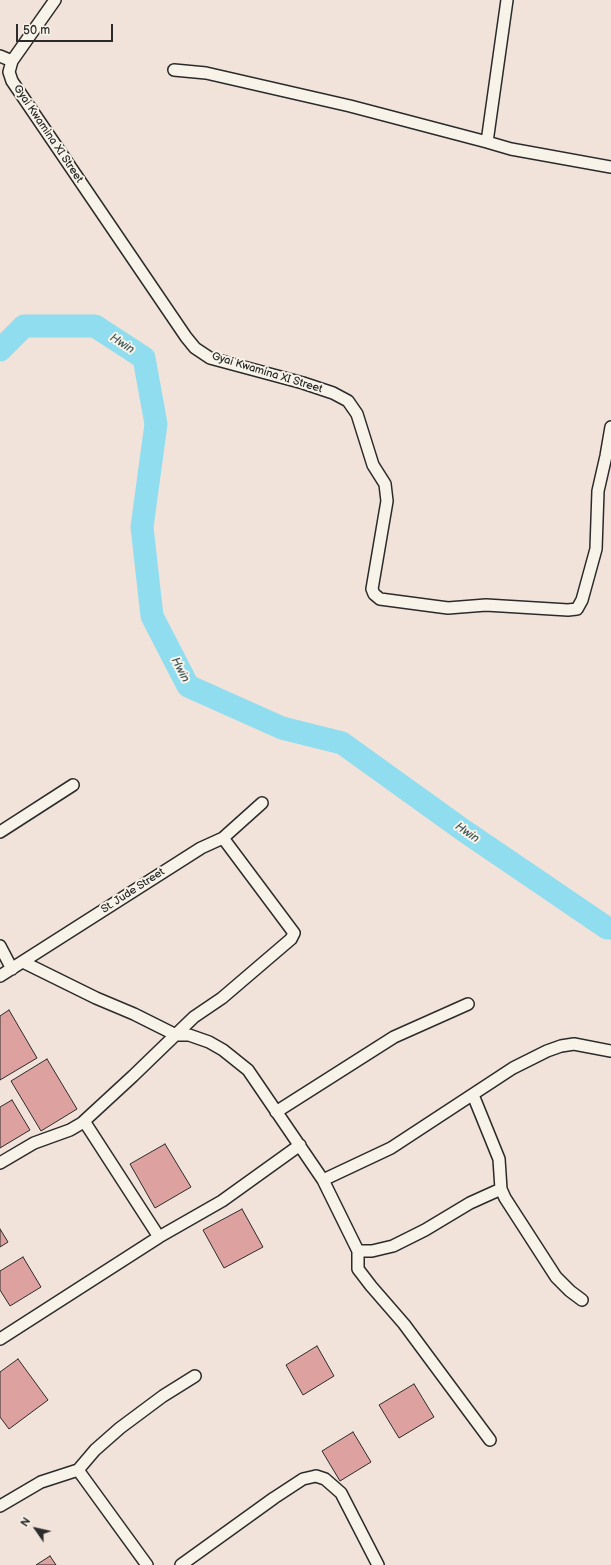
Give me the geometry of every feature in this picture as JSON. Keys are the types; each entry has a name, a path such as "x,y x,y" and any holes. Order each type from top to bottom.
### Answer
{"street":[{"path":"0,56 12,61 55,0"},
{"path":"487,142 506,0"},
{"name":"Gyai Kwamina XI Street","path":"12,61 9,72 12,81 186,337 195,348 210,358 303,383 333,393 348,400 358,414 373,466 385,484 387,501 372,589 374,594 380,599 448,608 486,605 568,610 577,609 582,600 596,549 598,491 608,457"},
{"path":"174,70 206,73 350,106 511,149 611,167"},
{"path":"608,457 611,427"},
{"path":"0,832 73,785"},
{"name":"St. Jude Street","path":"0,976 201,848 223,838 262,803"},
{"path":"0,1163 34,1143 70,1130 84,1120 194,1017 222,998 293,936 294,933 223,838"},
{"path":"0,946 12,969"},
{"path":"23,962 176,1035 189,1035 209,1042 237,1059 248,1070 323,1180 358,1251 358,1269 404,1324 490,1440"},
{"path":"276,1112 394,1037 468,1004"},
{"path":"323,1180 391,1148 514,1068 560,1046 574,1044 584,1045 611,1054"},
{"path":"473,1095 499,1159 501,1189 505,1198 549,1269 565,1286 582,1300"},
{"path":"84,1120 159,1236"},
{"path":"0,1339 159,1236 222,1201 300,1145"},
{"path":"358,1251 372,1251 393,1246 425,1230 470,1203 501,1189"},
{"path":"0,1506 41,1482 78,1470 95,1450 120,1428 163,1396 195,1376"},
{"path":"78,1470 147,1565"},
{"path":"181,1565 286,1490 304,1479 316,1476 332,1483 341,1493 378,1565"}],"building":[{"path":"9,1010 37,1058 0,1080 0,1016"},
{"path":"47,1059 77,1109 41,1131 11,1081"},
{"path":"12,1100 30,1130 0,1148 0,1107"},
{"path":"165,1144 191,1187 155,1208 130,1164"},
{"path":"242,1209 263,1247 224,1268 203,1230"},
{"path":"0,1229 8,1242 0,1247"},
{"path":"23,1257 41,1287 10,1306 0,1290 0,1271"},
{"path":"317,1346 334,1376 303,1395 286,1365"},
{"path":"18,1359 48,1400 9,1429 0,1417 0,1372"},
{"path":"414,1384 434,1417 399,1438 379,1405"},
{"path":"353,1432 371,1462 340,1481 322,1451"},
{"path":"50,1556 56,1565 36,1565"}],"waterway":[{"name":"Hwin","path":"0,350 24,326 95,326 144,358 156,424 142,527 152,616 188,686 282,728 342,743 463,830 607,928 611,928"}]}
